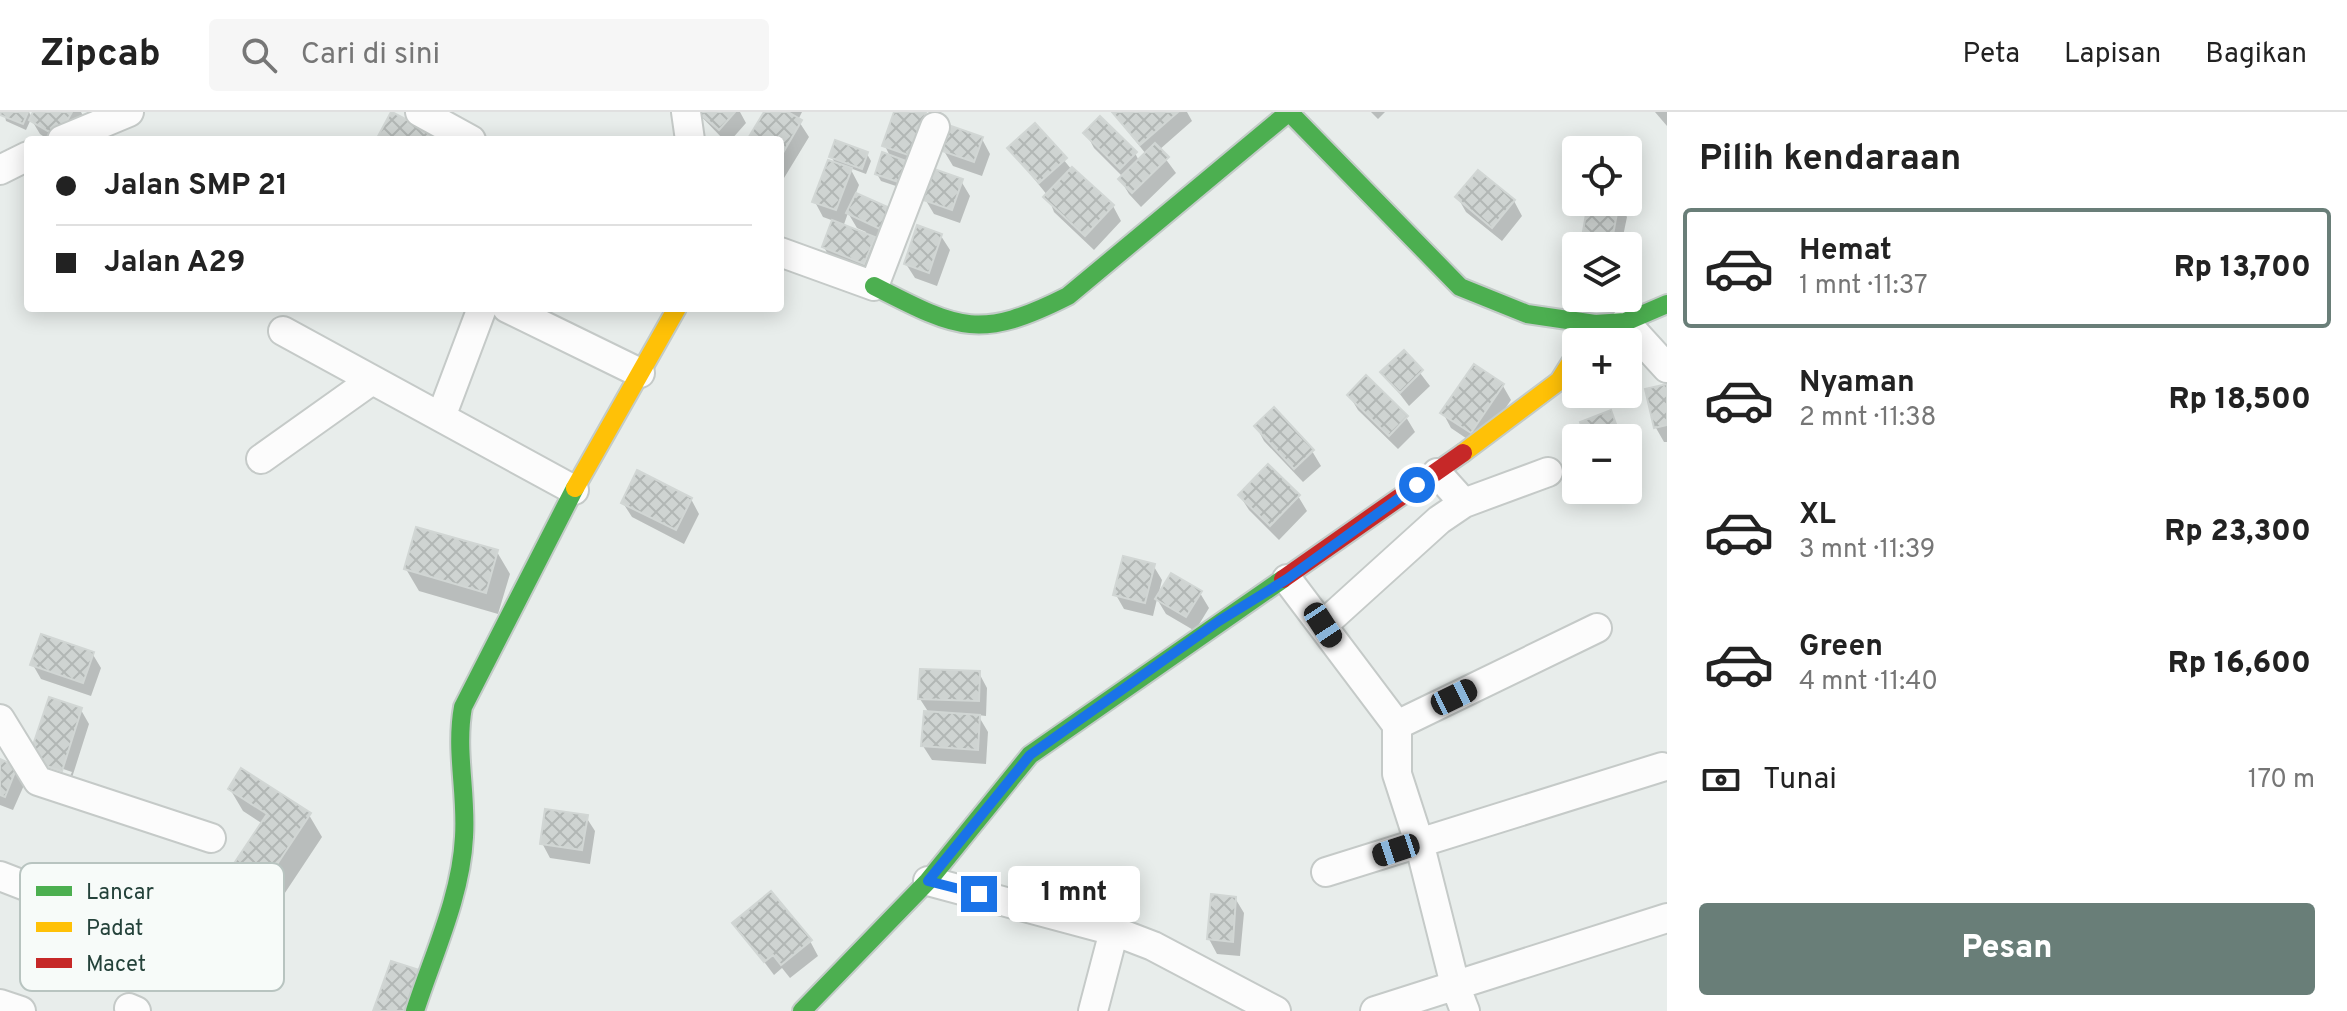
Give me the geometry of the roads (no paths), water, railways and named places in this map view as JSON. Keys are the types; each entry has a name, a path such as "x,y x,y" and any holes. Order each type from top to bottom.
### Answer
{"street":[{"path":"75,128 129,112"},
{"path":"420,112 464,136"},
{"path":"686,112 689,136"},
{"path":"784,253 874,286 949,323 973,326 1040,310 1068,296 1289,112 1460,287 1527,314 1573,328"},
{"path":"874,286 935,127"},
{"path":"0,170 24,158"},
{"path":"1606,328 1667,304"},
{"path":"441,417 480,312"},
{"path":"515,312 640,373"},
{"path":"415,1011 462,855 464,821 456,734 463,707 574,490 675,312"},
{"path":"1625,322 1667,368"},
{"path":"283,331 574,490"},
{"path":"802,1011 889,917 928,881 1030,755 1206,630 1287,579 1437,473 1562,376"},
{"path":"261,459 372,380"},
{"path":"1323,625 1439,520 1464,503 1548,472"},
{"path":"1437,473 1464,503"},
{"path":"1287,579 1397,725 1397,774 1419,842 1460,998"},
{"path":"1397,725 1597,628"},
{"path":"0,719 38,781 211,838"},
{"path":"1326,872 1662,767"},
{"path":"0,876 20,884"},
{"path":"928,881 1114,931 1153,946 1276,1011"},
{"path":"1375,1011 1460,998 1667,918"},
{"path":"1093,1011 1114,931"},
{"path":"0,1004 21,1011"}]}
